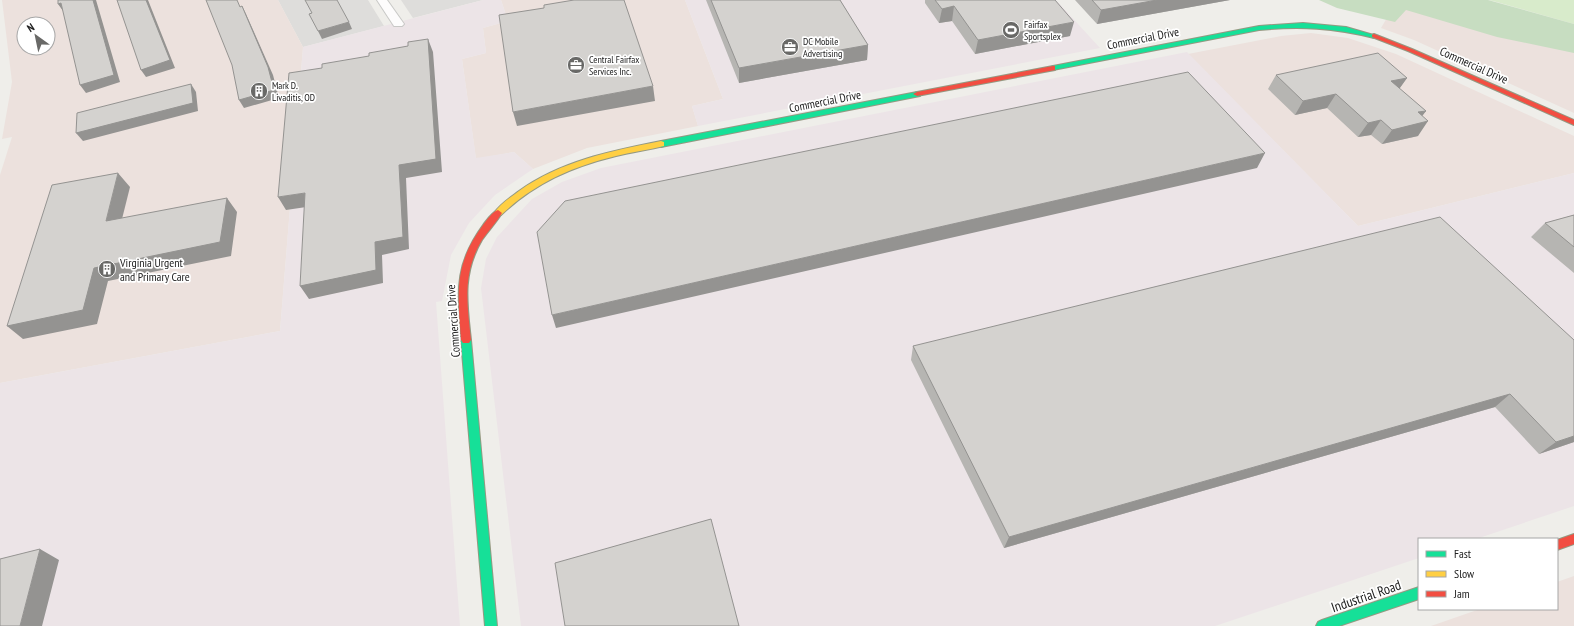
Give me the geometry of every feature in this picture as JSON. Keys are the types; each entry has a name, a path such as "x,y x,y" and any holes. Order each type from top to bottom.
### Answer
{"street":[{"path":"382,0 398,24"},
{"name":"Commercial Drive","path":"491,626 462,293 463,278 468,258 475,243 494,215 524,190 558,171 604,157 688,139 1252,29 1294,23 1339,26 1384,38 1574,123"},
{"path":"1558,545 1574,539"},
{"name":"Industrial Road","path":"1322,626 1418,593"}],"shaded area":[{"path":"2,0 278,0 303,47 280,331 0,383 0,175 12,137 2,139 12,82"},
{"path":"278,0 368,0 384,26 303,47"},
{"path":"401,0 483,0 413,18"},
{"path":"483,0 501,0 508,21 483,28 486,53 462,59 476,158 514,152 533,169 495,195 469,223 451,255 442,301 436,302 460,626 0,626 0,383 280,331 303,47"},
{"path":"501,0 685,0 723,99 692,106 698,126 587,148 533,169 514,152 476,159 462,59 486,53 483,28 508,21"},
{"path":"685,0 1056,0 1100,48 698,126 692,106 723,99"},
{"path":"1397,1 1574,45 1574,113 1414,40 1381,28"},
{"path":"1311,33 1348,38 1396,54 1574,136 1574,173 1358,226 1188,54 1281,36"},
{"path":"1187,52 1358,226 1574,173 1574,506 1479,538 1418,538 1418,558 1215,626 521,626 481,288 486,259 497,237 532,199 562,182 601,168"},
{"path":"1574,576 1574,626 1431,626 1477,610 1558,610 1558,582"}],"green space":[{"path":"1319,0 1488,0 1574,24 1574,53 1497,37 1406,10 1395,22 1337,8"},
{"path":"1488,0 1574,0 1574,24 1493,1"}],"building":[{"path":"58,0 93,0 114,75 80,85 61,3 58,4"},
{"path":"117,0 146,0 170,60 141,70"},
{"path":"206,0 237,0 240,7 242,6 268,67 274,90 239,100 232,65"},
{"path":"305,0 337,0 349,22 318,31 309,14 312,13"},
{"name":"Central Fairfax Services Inc.","path":"574,0 624,0 653,86 513,112 499,15 544,8 544,5"},
{"path":"711,0 840,0 868,45 739,68"},
{"name":"Fairfax Sportsplex","path":"935,0 1055,0 1074,22 978,40 954,6 942,9"},
{"path":"1092,0 1157,0 1101,10"},
{"path":"428,39 436,159 399,165 403,237 375,242 376,270 300,286 305,193 278,197 289,73 322,68 322,64 369,56 369,53 408,46 408,42"},
{"path":"1378,53 1407,78 1391,81 1426,111 1418,112 1428,121 1392,130 1381,120 1368,123 1336,94 1303,101 1276,75"},
{"path":"1188,72 1265,153 552,315 537,232 565,201"},
{"path":"191,84 193,103 76,133 77,113"},
{"name":"Virginia Urgent and Primary Care","path":"118,173 106,221 227,198 220,242 94,268 83,310 7,326 52,185"},
{"path":"1574,215 1574,247 1545,223"},
{"path":"1440,217 1574,340 1574,436 1556,442 1510,394 1009,537 913,346"},
{"path":"711,519 739,626 565,626 555,563"},
{"path":"40,549 20,626 0,626 0,559"}],"traffic: fast":[{"path":"1053,68 1274,26 1303,25 1331,27 1374,36"},
{"path":"661,144 917,94"},
{"path":"466,340 491,626"},
{"path":"1322,626 1418,593"}],"traffic: slow":[{"path":"498,213 533,185 553,174 594,159 661,144"}],"traffic: jam":[{"path":"1374,36 1410,50 1574,123"},
{"path":"917,94 1053,68"},
{"path":"466,340 462,305 465,272 472,250 484,230 498,213"},
{"path":"1558,545 1574,539"}],"place":[{"name":"Fairfax Sportsplex","path":"1011,30"},
{"name":"DC Mobile Advertising","path":"790,47"},
{"name":"Central Fairfax Services Inc.","path":"576,65"},
{"name":"Mark D. Livaditis, OD","path":"259,91"},
{"name":"Virginia Urgent and Primary Care","path":"107,269"}]}
